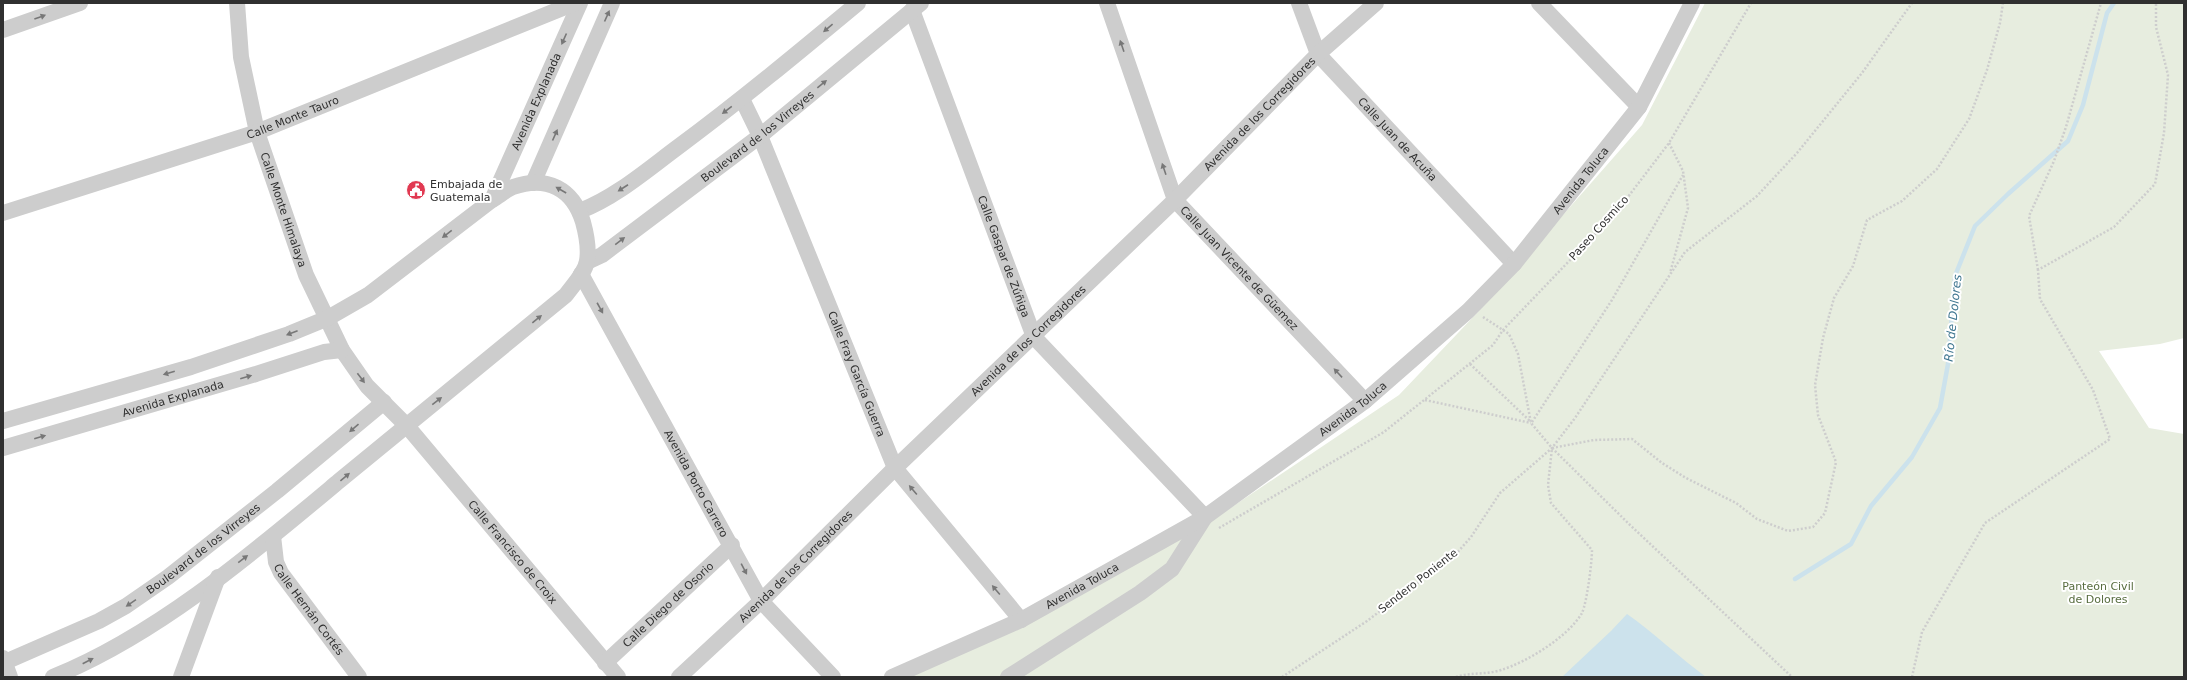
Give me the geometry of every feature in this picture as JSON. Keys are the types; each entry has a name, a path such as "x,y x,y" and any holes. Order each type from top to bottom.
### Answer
{"street":[{"path":"3,30 80,3"},
{"name":"Calle Monte Himalaya","path":"237,3 241,57 257,132 301,262 342,350"},
{"name":"Calle Monte Tauro","path":"3,213 257,132 575,3"},
{"name":"Avenida Explanada","path":"492,200 580,3"},
{"path":"534,184 612,3"},
{"path":"580,211 596,205 628,184 742,99 858,3"},
{"name":"Calle Juan Vicente de Güemez","path":"1107,3 1175,200 1364,401"},
{"name":"Calle Juan de Acuña","path":"1299,3 1318,54 1514,264"},
{"name":"Avenida de los Corregidores","path":"678,677 761,601 895,468 1034,337 1175,200 1318,54 1376,3"},
{"path":"1539,3 1639,107"},
{"name":"Avenida Toluca","path":"892,677 1021,620 1205,517 1364,401 1468,311 1514,264 1639,107 1688,6"},
{"name":"Boulevard de los Virreyes","path":"584,268 760,136 917,7"},
{"name":"Calle Gaspar de Zúñiga","path":"917,7 1034,337 1205,517"},
{"name":"Calle Fray García Guerra","path":"742,99 760,136 895,468 1021,620"},
{"path":"3,421 191,367 289,334 328,318 368,295 492,200 513,187 534,184 553,185 570,195 580,211 586,234 584,268 566,295 273,536 218,577 153,625 126,641 53,677"},
{"name":"Avenida Porto Carrero","path":"584,268 761,601 833,677"},
{"name":"Avenida Explanada","path":"3,448 256,374 324,352 342,350"},
{"name":"Calle Francisco de Croix","path":"342,350 367,386 407,426 618,677"},
{"name":"Boulevard de los Virreyes","path":"5,665 99,622 168,578 278,491 384,402"},
{"path":"1008,677 1140,593 1172,569 1205,517"},
{"name":"Calle Hernán Cortés","path":"273,536 276,562 281,573 359,677"},
{"name":"Calle Diego de Osorio","path":"605,663 732,545"},
{"path":"181,677 218,577"}],"path":[{"name":"Paseo Cosmico","path":"1214,531 1384,432 1493,345 1503,330 1618,210 1669,143 1751,3"},
{"name":"Sendero Poniente","path":"1282,677 1366,621 1456,554 1471,537 1500,493 1552,448 1575,418 1685,252 1757,196 1796,153 1862,73 1912,3"},
{"path":"1552,448 1594,440 1632,439 1662,463 1686,478 1736,503 1756,519 1788,532 1813,527 1824,513 1836,462 1818,415 1815,384 1823,338 1834,298 1854,266 1868,220 1902,201 1937,169 1969,119 2000,23 2003,3"},
{"path":"1912,677 1922,632 1985,523 2110,439 2093,390 2040,299 2038,270 2029,216 2054,161 2063,135 2101,3"},
{"path":"2038,270 2114,227 2155,184 2164,133 2168,75 2156,27 2156,3"},
{"path":"1669,143 1683,175 1688,208 1669,276"},
{"path":"1532,423 1612,300 1683,175"},
{"path":"1468,311 1477,313 1509,334 1518,354 1532,423"},
{"path":"1470,364 1532,423 1552,448 1636,530 1792,677"},
{"path":"1425,400 1532,423"},
{"path":"1456,677 1468,673 1500,671 1532,656 1560,638 1582,612 1592,567 1592,550 1551,503 1548,485 1552,448"}],"green space":[{"name":"Panteón Civil de Dolores","path":"1705,3 2184,3 2184,338 2160,344 2099,351 2149,428 2184,434 2184,677 908,677 1211,521 1399,395 1477,313 1642,125"}],"water":[{"path":"1627,614 1647,629 1706,677 1562,677"}],"waterway":[{"name":"Río de Dolores","path":"1795,579 1851,544 1871,506 1912,457 1940,408 1948,364 1955,276 1975,226 2008,194 2068,141 2083,105 2107,13 2114,3"}],"place":[{"name":"Embajada de Guatemala","path":"416,190"}]}
